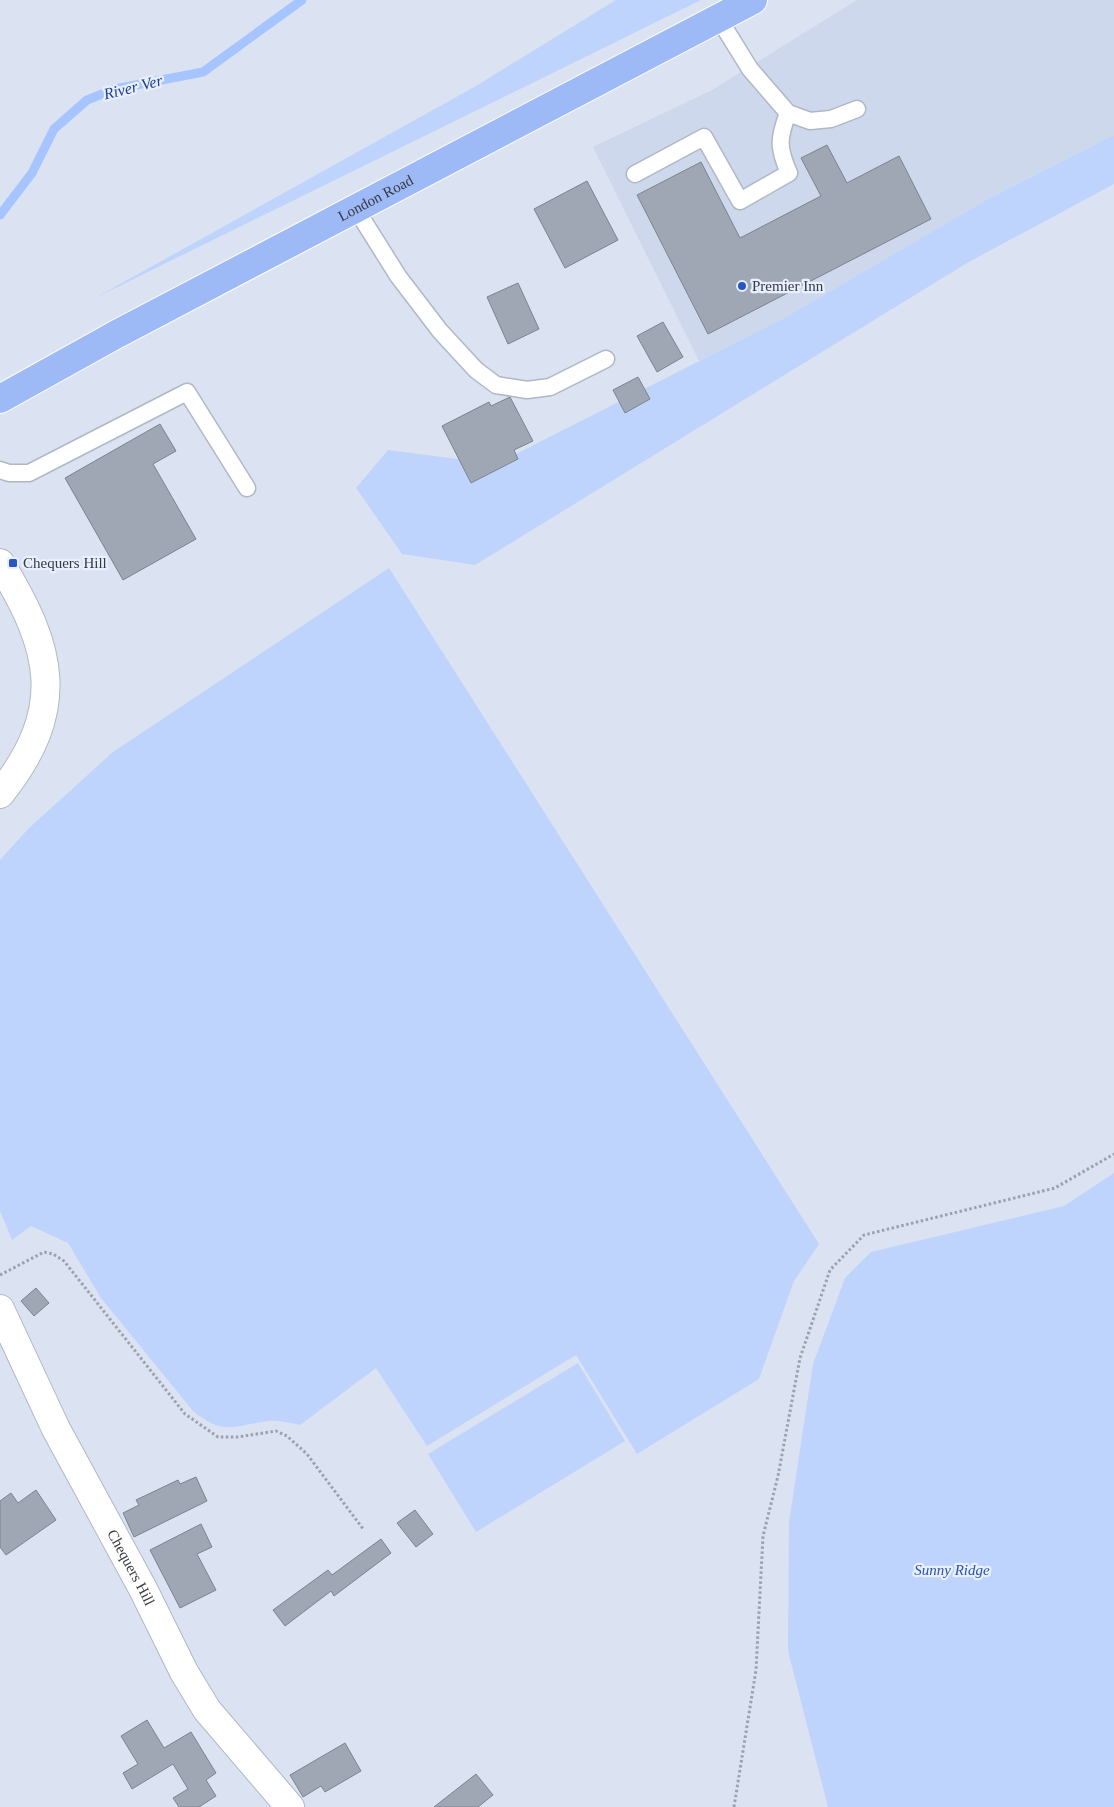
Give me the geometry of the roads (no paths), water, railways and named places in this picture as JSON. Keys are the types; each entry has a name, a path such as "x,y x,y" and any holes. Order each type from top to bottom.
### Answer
{"main road":[{"name":"London Road","path":"0,399 117,334 753,0"}],"street":[{"path":"0,563 21,596 32,621 46,673 47,696 40,722 28,753 0,794"},
{"name":"Chequers Hill","path":"0,1309 56,1429 143,1589 189,1679 208,1710 290,1807"}],"lane":[{"path":"718,19 750,69 788,113 810,121 831,119 857,109"},
{"path":"635,174 704,136 740,201 789,173 780,153 780,135 788,113"},
{"path":"356,209 398,276 440,331 476,370 496,385 527,390 550,387 606,359"},
{"path":"0,470 9,473 29,473 187,392 247,488"}],"waterway":[{"name":"River Ver","path":"0,215 32,173 54,129 87,100 115,89 203,72 302,0"}],"place":[{"name":"Premier Inn","path":"742,286"},
{"name":"Chequers Hill","path":"13,563"}],"park label":[{"name":"Sunny Ridge","path":"952,1570"}]}
